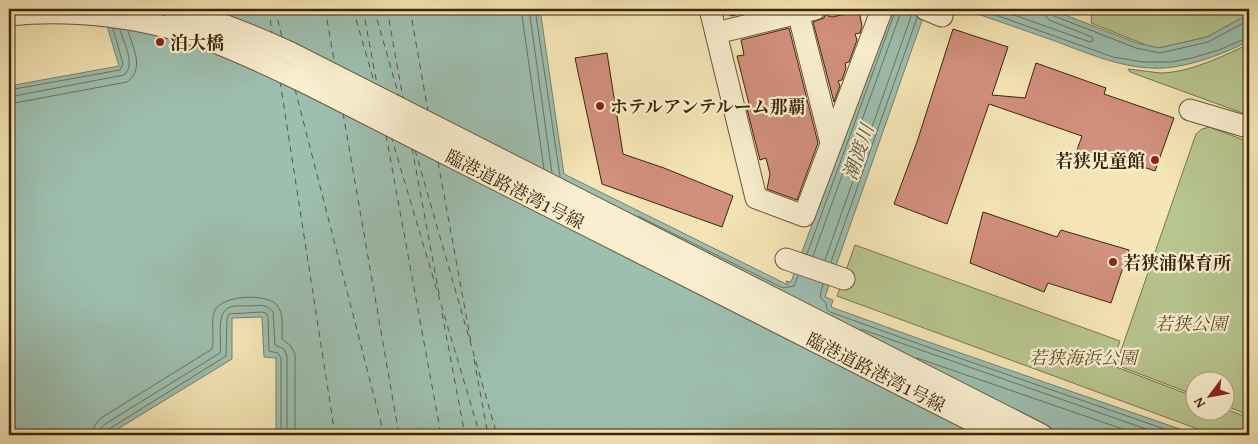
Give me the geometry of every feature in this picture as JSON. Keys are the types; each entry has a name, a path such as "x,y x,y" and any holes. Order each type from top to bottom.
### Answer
{"street":[{"name":"臨港道路港湾1号線","path":"173,9 209,18 298,56 1042,435"},
{"path":"710,9 756,198 804,216 882,9"},
{"path":"716,33 807,11 831,144"},
{"name":"臨港道路港湾1号線","path":"9,15 76,14 138,21 164,26 201,37 242,53 328,94 1000,435"},
{"path":"1190,110 1244,126 1249,125"},
{"path":"786,259 844,279"}],"green space":[{"path":"1092,9 1249,9 1249,14 1207,37 1159,48 1146,45 1091,23"},
{"path":"1249,44 1249,112 1245,114 1130,72 1128,69 1160,73 1182,70 1206,63"},
{"name":"若狭公園","path":"1210,127 1249,142 1249,415 1236,410 1236,372 1186,372 1186,392 1116,365 1196,134 1202,129"},
{"name":"若狭海浜公園","path":"855,245 1120,341 1111,365 1186,394 1186,422 1236,422 1236,413 1249,418 1249,435 1214,435 837,296"}],"water":[{"name":"潮渡川","path":"102,9 540,9 564,174 788,285 786,281 791,282 891,9 926,9 825,297 833,300 831,307 1197,435 276,435 276,358 264,357 262,317 232,318 232,359 108,435 9,435 9,86 119,66"},
{"path":"964,9 1050,9 1137,43 1159,48 1207,37 1249,14 1249,41 1193,63 1173,67 1143,67 1098,57"}],"building":[{"path":"723,9 763,9 731,16"},
{"path":"827,9 828,16 832,17 859,11 862,26 860,33 855,34 857,40 849,62 845,63 846,68 842,80 838,81 840,86 834,102 813,22 824,18"},
{"path":"789,28 818,143 797,200 767,189 770,174 766,158 760,160 747,109 750,108 737,56 744,55 741,40"},
{"path":"953,29 1008,47 992,95 1025,98 1036,63 1106,88 1104,94 1174,118 1155,171 1094,150 1091,158 1076,153 1082,136 989,104 947,224 894,204 917,142"},
{"name":"ホテルアンテルーム那覇","path":"607,53 623,154 664,168 733,196 722,227 602,184 575,58"},
{"path":"983,212 1057,237 1061,230 1129,250 1111,303 1048,283 1044,292 970,263"}],"ferry route":[{"path":"269,9 272,33"},
{"path":"275,9 282,37"},
{"path":"325,9 335,65"},
{"path":"353,9 375,85"},
{"path":"363,9 377,84"},
{"path":"374,9 399,96"},
{"path":"387,9 403,98"},
{"path":"410,9 428,111"},
{"path":"280,81 335,435"},
{"path":"295,89 384,435"},
{"path":"343,113 399,435"},
{"path":"386,135 441,435"},
{"path":"391,136 480,435"},
{"path":"412,148 440,299"},
{"path":"415,150 497,435"},
{"path":"438,162 471,342"},
{"path":"442,313 465,435"},
{"path":"474,359 488,435"}],"place":[{"name":"泊大橋","path":"160,42"},
{"name":"ホテルアンテルーム那覇","path":"600,106"},
{"name":"若狭児童館","path":"1155,160"},
{"name":"若狭浦保育所","path":"1113,262"}]}
